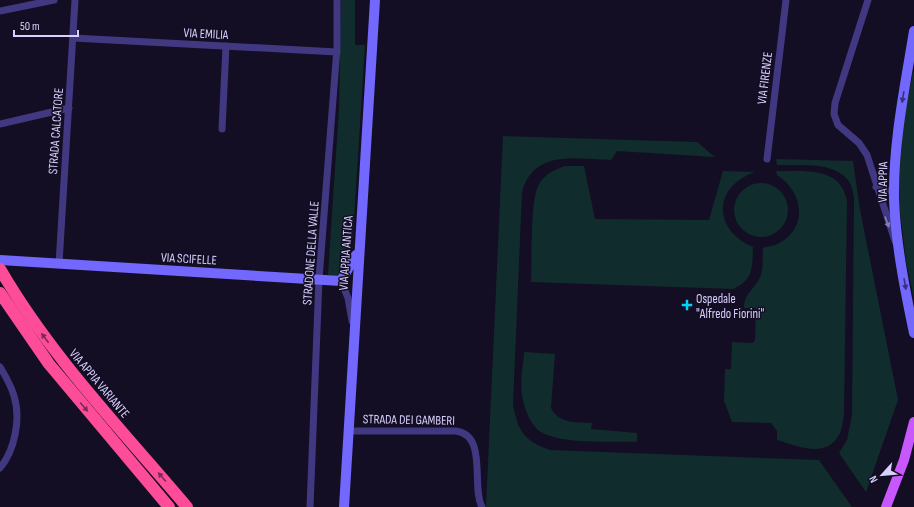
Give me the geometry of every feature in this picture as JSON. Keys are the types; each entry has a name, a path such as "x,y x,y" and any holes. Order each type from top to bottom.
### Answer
{"highway":[{"name":"VIA APPIA VARIANTE","path":"0,267 32,320 69,369 187,507"},
{"name":"VIA APPIA VARIANTE","path":"0,293 40,353 169,507"}],"main road":[{"path":"886,507 904,460 914,422"}],"street":[{"path":"0,11 54,0"},
{"name":"STRADA CALCATORE","path":"59,264 75,0"},
{"name":"STRADONE DELLA VALLE","path":"310,507 319,279 337,52 337,0"},
{"name":"VIA APPIA ANTICA","path":"344,507 358,250 375,0"},
{"name":"VIA FIRENZE","path":"767,159 786,0"},
{"path":"868,0 834,109 838,125 857,140 866,152 876,187 900,256"},
{"name":"VIA APPIA","path":"914,31 911,67 897,136 894,190 900,256 914,331"},
{"name":"VIA EMILIA","path":"73,38 337,52"},
{"path":"222,129 226,46"},
{"path":"0,124 69,108"},
{"path":"876,187 885,192 894,190"},
{"path":"353,337 349,305 341,281 358,250"},
{"name":"VIA SCIFELLE","path":"0,267 59,264 341,281"},
{"path":"0,368 12,388 17,409 11,449 0,468"},
{"name":"STRADA DEI GAMBERI","path":"348,431 456,431 463,433 471,442 476,455 478,496 482,507"}],"green space":[{"path":"341,0 355,0 355,45 365,45 353,236 344,271 339,277 328,275 339,108"},
{"path":"913,72 914,299 906,261 898,195 903,122"},
{"path":"503,136 697,142 715,157 617,151 611,160 571,158 546,163 536,169 528,178 522,192 513,405 517,422 528,439 541,447 550,450 819,460 852,507 486,507"},
{"path":"776,159 853,161 860,210 898,400 866,492 839,453 847,440 852,415 854,198 852,189 848,180 833,170 824,167 805,165 777,165"},
{"path":"565,166 584,166 595,219 709,220 723,171 755,172 741,179 731,188 725,198 723,208 725,219 730,230 740,239 753,247 752,267 748,277 740,285 733,289 531,282 532,232 535,194 540,182 546,175"},
{"path":"776,171 802,171 820,173 828,176 842,187 847,200 844,414 842,428 839,435 827,447 819,449 811,449 777,440 777,431 771,423 732,422 724,401 725,369 731,369 732,342 753,343 755,340 756,308 744,308 744,303 761,274 763,248 779,243 790,235 796,227 799,218 797,199 792,190 777,175"},
{"path":"761,183 771,185 780,191 786,200 788,210 786,220 780,229 771,235 761,237 751,235 742,229 736,220 734,210 736,200 742,191 751,185"},
{"path":"524,352 555,354 551,408 559,417 568,421 592,423 591,429 637,433 637,442 571,440 547,435 538,430 528,416 522,394 521,382"}],"place":[{"name":"Ospedale \"Alfredo Fiorini\"","path":"687,305"}]}
